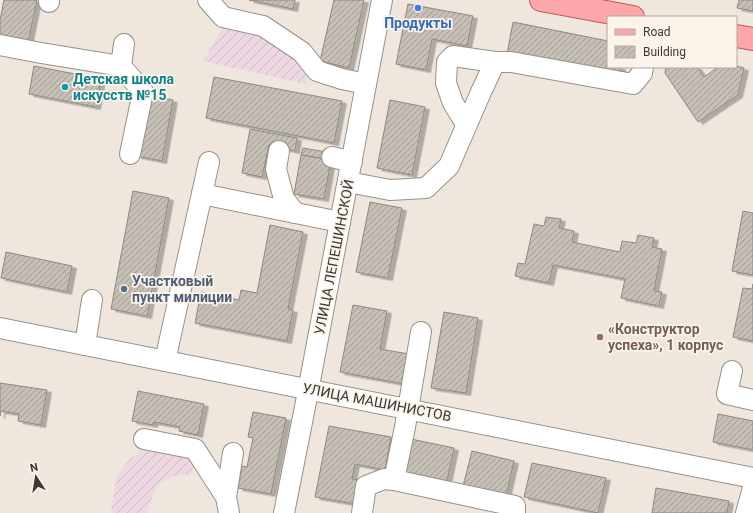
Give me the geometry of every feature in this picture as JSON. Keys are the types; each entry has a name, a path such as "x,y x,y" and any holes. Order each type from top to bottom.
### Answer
{"main road":[{"path":"541,0 628,16"},
{"path":"737,36 753,39"}],"street":[{"path":"208,0 223,17 263,26 302,52 317,71 342,79 366,84"},
{"name":"УЛИЦА ЛЕПЕШИНСКОЙ","path":"284,513 382,0"},
{"path":"121,66 124,44"},
{"path":"0,45 121,66 143,92 130,154"},
{"path":"466,124 453,103 446,83 447,62 453,56 495,62 511,62 633,84 642,73 644,68"},
{"path":"348,182 390,190 426,188 449,166 466,124 495,62"},
{"path":"279,151 276,169 284,199 295,213"},
{"path":"332,157 352,162"},
{"path":"165,361 195,264 205,206 209,162"},
{"path":"205,206 295,213 340,222"},
{"path":"85,345 92,300"},
{"name":"УЛИЦА МАШИНИСТОВ","path":"0,328 309,388 753,478"},
{"path":"394,480 421,332"},
{"path":"732,371 727,394 753,400"},
{"path":"144,439 195,449 228,505"},
{"path":"228,505 233,453"},
{"path":"362,513 366,486 384,479 515,506 515,513"},
{"path":"746,513 753,488"}],"shaded area":[{"path":"224,26 266,36 308,70 306,84 203,61"},
{"path":"142,450 194,459 192,474 173,476 156,486 147,513 111,513 116,477 129,460"}],"building":[{"path":"4,0 37,0 27,48 0,43 0,21"},
{"path":"249,0 295,0 293,9"},
{"path":"334,0 364,0 349,68 320,61"},
{"path":"739,0 753,0 753,11 737,8"},
{"path":"408,4 473,16 467,46 432,39 426,70 396,64"},
{"path":"513,22 607,41 607,68 621,68 620,75 507,54"},
{"name":"Детская школа искусств №15","path":"34,66 101,79 96,107 29,94"},
{"path":"737,66 744,68 738,95 698,122 665,73 666,68 698,68 704,77 717,68 737,68"},
{"path":"214,77 342,101 334,143 206,118"},
{"path":"148,95 173,100 162,161 137,156"},
{"path":"390,100 425,107 412,175 377,168"},
{"path":"250,129 297,138 295,151 269,145 262,177 242,173"},
{"path":"303,148 332,153 331,160 301,155"},
{"path":"301,155 331,160 324,199 294,194"},
{"path":"133,191 169,198 147,316 111,309"},
{"path":"370,202 402,208 388,278 356,272"},
{"path":"743,211 753,213 753,275 732,271"},
{"path":"546,217 561,219 559,228 574,231 572,242 620,252 622,241 636,243 638,235 654,238 652,247 662,249 654,291 662,292 659,306 621,298 625,279 553,265 549,283 515,276 518,263 525,264 534,224 544,226"},
{"path":"270,225 303,232 288,309 293,310 287,341 195,323 201,292 239,300 241,290 257,293"},
{"path":"6,252 72,266 67,292 1,278"},
{"path":"753,284 753,341 733,337 743,288 752,289"},
{"path":"353,305 387,311 380,349 409,354 404,384 340,372"},
{"path":"444,312 478,318 466,393 431,388"},
{"path":"0,383 47,390 41,425 18,421 19,414 1,411 0,416"},
{"path":"138,391 204,404 198,435 179,431 180,427 154,422 153,425 132,421"},
{"path":"253,412 286,418 271,494 238,488 242,466 247,467 253,438 248,437"},
{"path":"718,414 753,421 753,450 713,442"},
{"path":"329,426 391,437 385,470 355,464 352,479 359,480 355,504 315,497"},
{"path":"411,439 454,448 446,486 403,477"},
{"path":"472,451 514,461 506,496 463,486"},
{"path":"532,463 606,478 598,513 524,497"},
{"path":"656,488 729,501 727,513 652,513"}],"place":[{"name":"Продукты","path":"418,8"},
{"name":"Детская школа искусств №15","path":"65,87"},
{"name":"Участковый пункт милиции","path":"124,289"},
{"name":"«Конструктор успеха», 1 корпус","path":"600,337"}]}
